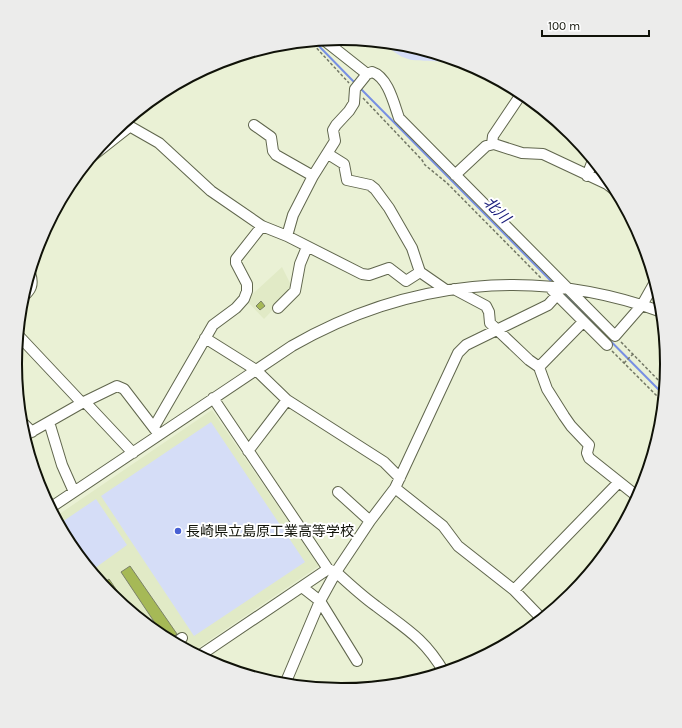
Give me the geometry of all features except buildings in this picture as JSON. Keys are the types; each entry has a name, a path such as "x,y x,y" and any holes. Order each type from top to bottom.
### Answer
{"street":[{"path":"329,46 360,83"},
{"path":"287,236 293,215 312,176 336,141 333,130 354,103 360,83 372,72 381,77 387,87 400,118 450,180 568,289 615,336 642,305 651,289"},
{"path":"492,144 493,136 518,99"},
{"path":"254,125 271,137 273,151 276,155 312,176"},
{"path":"129,126 159,143 211,191 262,226 287,236 366,275 389,268 406,281 420,272"},
{"path":"450,180 486,146 492,144 522,153 543,154 586,176 603,182"},
{"path":"328,154 344,164 347,180 370,185 375,189 389,208 412,248 420,272 450,290 486,306 489,312 490,323 495,329 529,360 539,367 547,389 564,416 571,426 589,445 587,453 589,458 633,493"},
{"path":"586,176 591,166"},
{"path":"157,432 213,325 236,308 244,299 248,291 247,284 236,263 236,259 262,226"},
{"path":"278,308 295,291 300,264 307,247"},
{"path":"55,505 133,453 157,432 317,332 350,317 419,295 501,284 554,290 568,289 614,297 655,310"},
{"path":"554,290 607,345"},
{"path":"287,678 332,571 395,488 458,353 466,345 495,329 548,304 554,290"},
{"path":"539,367 584,322"},
{"path":"205,338 256,370 287,400 384,462 400,478"},
{"path":"23,340 133,453"},
{"path":"30,433 83,402 113,387 121,386 157,432"},
{"path":"213,398 332,571 374,605 414,634 434,654 441,667"},
{"path":"248,450 287,400"},
{"path":"50,422 62,465 74,492"},
{"path":"514,590 619,482"},
{"path":"395,488 443,526 458,546 470,557 489,569 514,590 538,615"},
{"path":"338,492 370,521"},
{"path":"205,652 302,587 332,571"},
{"path":"302,587 320,601 357,661"}],"path":[{"path":"316,46 360,83 425,165 450,180 500,236 554,290"},
{"path":"615,336 659,381"},
{"path":"607,345 658,397"},
{"path":"625,362 632,355"}],"shaded area":[{"path":"392,50 403,51 442,61 412,60 398,55"},
{"path":"282,267 293,289 264,319 246,300"},
{"name":"長崎県立島原工業高等学校","path":"212,410 319,566 197,649 181,640 147,617 115,590 88,558 60,514"},
{"name":"長崎県立島原工業高等学校","path":"211,422 305,562 194,636 101,496"},
{"path":"96,499 127,545 96,568 76,541 64,521"}],"waterway":[{"name":"北川","path":"319,46 355,83"},
{"name":"北川","path":"359,87 553,283"},
{"name":"北川","path":"562,292 659,390"}],"place":[{"name":"長崎県立島原工業高等学校","path":"178,531"}]}
